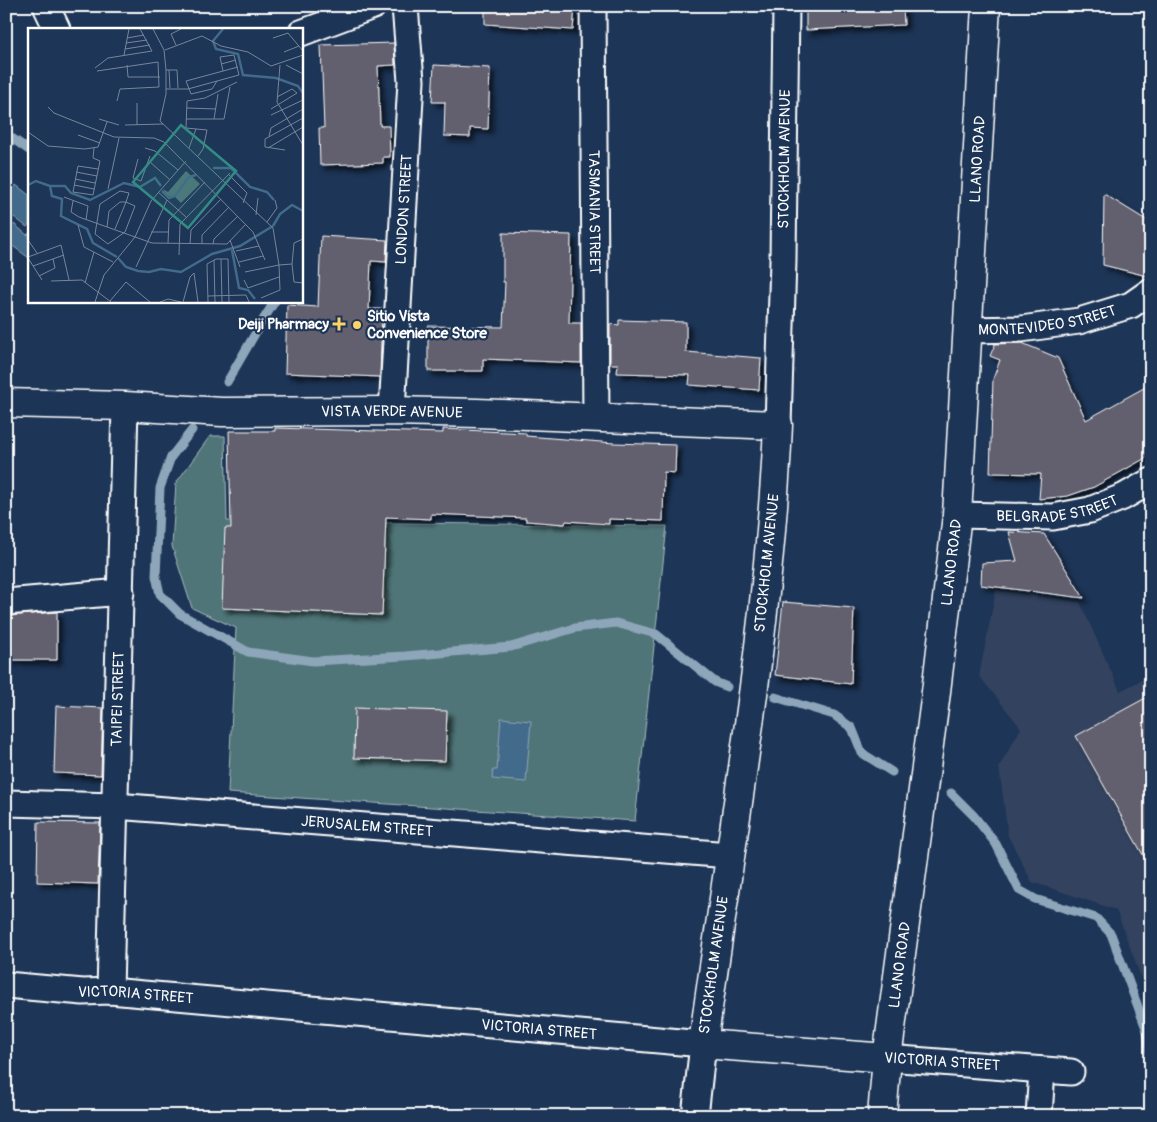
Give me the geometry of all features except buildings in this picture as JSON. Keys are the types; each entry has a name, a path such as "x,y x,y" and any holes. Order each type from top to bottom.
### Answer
{"street":[{"path":"46,6 57,28"},
{"path":"302,33 373,6"},
{"name":"LONDON STREET","path":"392,411 411,81 405,6"},
{"name":"TASMANIA STREET","path":"593,6 596,418"},
{"name":"STOCKHOLM AVENUE","path":"695,1116 703,1044 746,739 770,552 776,486 783,260 786,6"},
{"name":"LLANO ROAD","path":"882,1116 886,1058 957,515 986,6"},
{"name":"MONTEVIDEO STREET","path":"968,330 1020,329 1079,321 1131,305 1151,291"},
{"name":"VISTA VERDE AVENUE","path":"6,403 125,406 222,412 392,411 778,425"},
{"name":"TAIPEI STREET","path":"110,991 125,406"},
{"name":"BELGRADE STREET","path":"957,515 1053,517 1090,510 1123,497 1151,481"},
{"path":"6,602 121,592"},
{"name":"JERUSALEM STREET","path":"6,803 116,806 729,855"},
{"name":"VICTORIA STREET","path":"6,985 83,992 110,991 703,1044 1071,1072"},
{"path":"1039,1116 1042,1070"}],"shaded area":[{"path":"16,185 28,194 27,227 6,211 6,198"},
{"path":"14,224 28,234 28,257 6,241 6,235"},
{"path":"996,590 1080,602 1120,691 1151,675 1151,1004 1116,910 1032,882 1008,836 999,767 1021,728 979,676"},
{"path":"501,718 531,721 526,782 492,779 493,770 497,770"}],"green space":[{"path":"210,436 225,436 227,521 667,526 635,821 228,793 236,628 192,608 172,546 176,483"}],"waterway":[{"path":"6,134 28,149"},
{"path":"227,382 274,302"},
{"path":"192,430 171,457 160,488 156,576 160,594 180,614 248,652 313,661 405,656 511,647 575,628 616,623 656,634 715,682 727,687"},
{"path":"775,697 834,715 852,728 862,753 892,772"},
{"path":"951,793 974,816 996,844 1019,890 1035,899 1096,918 1111,934 1147,1031 1151,1062"}],"place":[{"name":"Deiji Pharmacy","path":"339,324"},
{"name":"Sitio Vista Convenience Store","path":"357,325"}]}
